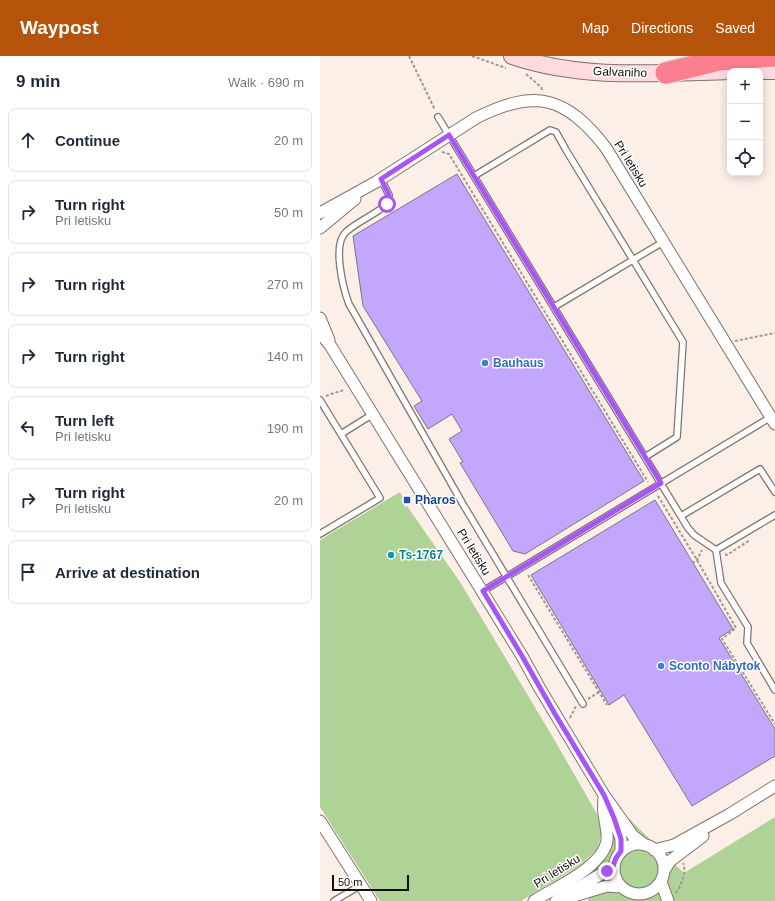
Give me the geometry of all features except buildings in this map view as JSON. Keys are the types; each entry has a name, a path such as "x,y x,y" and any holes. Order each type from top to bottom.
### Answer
{"highway":[{"path":"666,73 719,60 775,56"}],"main road":[{"name":"Galvaniho","path":"510,62 553,66 584,71 626,74 727,71"},
{"path":"763,72 775,72"}],"street":[{"name":"Pri letisku","path":"320,213 378,180 476,118 504,105 534,100 548,102 561,107 585,123 606,148 773,421"},
{"name":"Pri letisku","path":"320,228 378,180"},
{"name":"Pri letisku","path":"320,318 330,345"},
{"name":"Pri letisku","path":"320,333 330,345 483,591 604,795 633,836 650,847 663,861 664,871"},
{"path":"730,814 670,861 660,882 646,898 632,894 621,887 615,880 613,866 616,858 625,848 634,844 650,847 674,845 730,814 775,786"},
{"name":"Pri letisku","path":"604,795 619,832 621,839 621,851"},
{"name":"Pri letisku","path":"534,901 590,867 603,851 607,835 604,814 604,795"},
{"path":"320,821 371,901"},
{"path":"558,900 613,866"},
{"path":"660,882 671,899"},
{"path":"558,900 601,887 621,887"}],"lane":[{"path":"438,117 681,516 694,535 716,550 721,582 748,627 747,643 775,690"},
{"path":"474,176 547,131 553,130 556,132 684,342 677,437 645,457"},
{"path":"378,180 389,195 387,204 347,231 340,239 339,257 345,292 352,310 464,506 583,704"},
{"path":"554,307 663,242"},
{"path":"320,534 380,498 341,434 323,399"},
{"path":"341,434 373,414"},
{"path":"483,591 661,483 773,421"},
{"path":"681,516 760,469 775,492"},
{"path":"716,550 775,515"},
{"path":"334,901 361,885"}],"path":[{"path":"410,56 438,117"},
{"path":"472,56 510,62"},
{"path":"520,73 526,74 541,87 548,102"},
{"path":"442,152 449,154 648,482"},
{"path":"724,341 739,341 775,332"},
{"path":"323,399 331,394 344,390"},
{"path":"658,496 736,628 722,639 775,724"},
{"path":"692,563 697,560 703,548"},
{"path":"528,575 607,705"},
{"path":"671,899 683,878 685,868 683,862"}],"green space":[{"path":"400,492 403,498 401,499 405,507 407,506 460,582 597,814 601,836 596,850 580,865 521,901 380,901 320,807 320,540"},
{"path":"606,796 684,873 775,817 775,901 588,901 603,841"}],"place":[{"name":"Bauhaus","path":"485,363"},
{"name":"Pharos","path":"407,500"},
{"name":"Ts-1767","path":"391,555"},
{"name":"Sconto Nábytok","path":"661,666"}],"route":[{"path":"387,204 389,201 389,195 381,179 449,135 661,483 483,591 604,795 621,839 621,851 613,866 607,871"}]}
